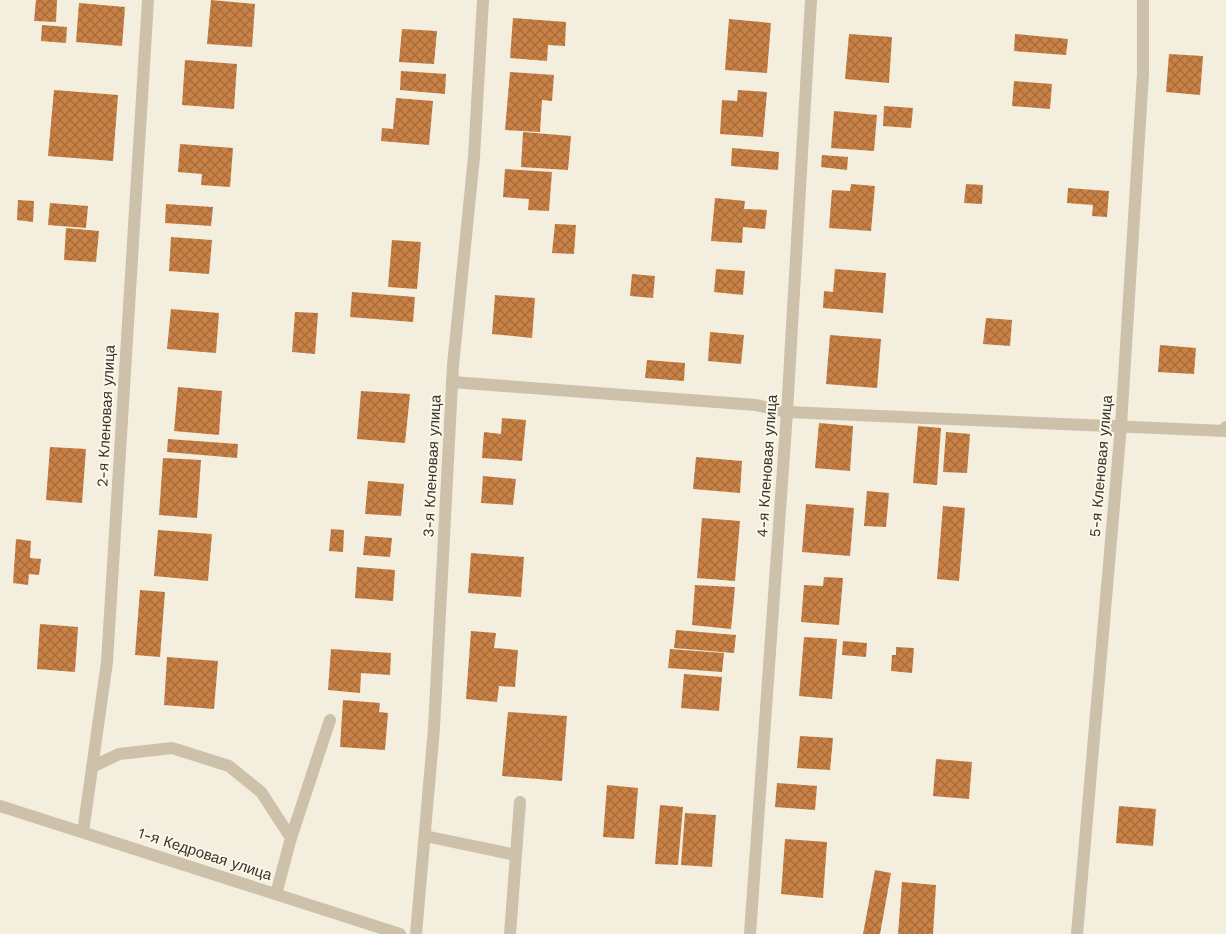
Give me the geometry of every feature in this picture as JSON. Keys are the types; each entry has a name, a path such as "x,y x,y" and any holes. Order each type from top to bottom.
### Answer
{"street":[{"name":"2-я Кленовая улица","path":"83,832 108,662 148,0"},
{"name":"3-я Кленовая улица","path":"416,934 434,728 452,382 474,157 483,0"},
{"name":"4-я Кленовая улица","path":"750,934 787,412 811,0"},
{"name":"5-я Кленовая улица","path":"1077,934 1121,425 1143,74 1142,0"},
{"path":"452,382 756,405 787,412 1225,431 1226,427"},
{"path":"276,894 291,838 330,720"},
{"path":"92,767 119,754 172,748 229,766 262,792 291,838"},
{"path":"510,934 520,802"},
{"name":"1-я Кедровая улица","path":"0,806 400,934"},
{"path":"425,836 516,855"}],"building":[{"path":"36,0 57,0 56,22 34,21"},
{"path":"211,0 255,4 252,47 207,44"},
{"path":"79,3 125,7 122,46 76,42"},
{"path":"513,18 566,22 565,46 548,45 547,61 510,58"},
{"path":"729,19 771,23 767,73 725,70"},
{"path":"42,25 67,27 66,43 41,41"},
{"path":"402,29 437,31 434,64 399,62"},
{"path":"849,34 892,37 889,83 845,79"},
{"path":"1015,34 1068,39 1066,55 1014,51"},
{"path":"1169,54 1203,56 1200,95 1166,92"},
{"path":"185,60 237,64 234,109 182,105"},
{"path":"401,71 446,74 445,94 400,90"},
{"path":"510,72 554,75 552,101 542,100 540,132 505,130"},
{"path":"1014,81 1052,84 1050,109 1012,106"},
{"path":"54,90 118,95 113,161 48,156"},
{"path":"738,90 767,92 763,137 720,134 722,100 737,101"},
{"path":"396,98 433,101 429,145 381,141 382,128 393,129"},
{"path":"884,106 913,108 911,128 883,126"},
{"path":"834,111 877,115 874,151 831,148"},
{"path":"523,132 571,136 568,170 521,167"},
{"path":"180,144 233,148 230,187 201,185 202,174 178,172"},
{"path":"732,148 779,152 778,170 731,166"},
{"path":"822,155 848,157 847,170 821,167"},
{"path":"505,169 552,172 549,211 528,210 529,199 503,197"},
{"path":"851,184 875,186 871,231 829,228 832,190 850,191"},
{"path":"966,184 983,185 982,204 964,203"},
{"path":"1068,188 1109,191 1107,217 1092,216 1093,205 1067,203"},
{"path":"715,198 745,201 744,209 767,210 765,229 743,227 742,243 711,241"},
{"path":"18,200 34,201 33,222 17,220"},
{"path":"50,203 88,206 86,228 48,225"},
{"path":"166,204 213,207 211,226 165,223"},
{"path":"555,224 576,225 574,254 552,253"},
{"path":"66,228 99,231 96,262 64,260"},
{"path":"171,237 212,240 209,274 169,271"},
{"path":"392,240 421,242 417,289 388,287"},
{"path":"716,269 745,271 743,295 714,292"},
{"path":"835,269 886,273 883,313 823,308 824,291 833,292"},
{"path":"632,274 655,276 653,298 630,296"},
{"path":"352,292 415,297 413,322 350,317"},
{"path":"495,295 535,298 532,338 492,334"},
{"path":"171,309 219,313 216,353 167,349"},
{"path":"295,312 318,313 315,354 292,352"},
{"path":"986,318 1012,320 1010,346 983,344"},
{"path":"710,332 744,335 741,364 708,361"},
{"path":"830,335 881,339 877,388 826,384"},
{"path":"1160,345 1196,348 1194,374 1158,372"},
{"path":"647,360 685,363 684,381 645,378"},
{"path":"178,387 222,391 219,435 174,431"},
{"path":"361,391 410,394 405,443 357,439"},
{"path":"502,418 526,420 522,461 482,458 484,432 501,434"},
{"path":"819,423 853,426 850,471 815,468"},
{"path":"918,426 941,428 937,485 913,483"},
{"path":"946,432 970,434 967,473 943,472"},
{"path":"168,439 238,444 237,458 167,452"},
{"path":"50,447 86,449 82,503 46,500"},
{"path":"696,457 742,461 740,493 693,489"},
{"path":"163,458 201,460 197,518 159,515"},
{"path":"483,476 516,479 513,505 481,503"},
{"path":"368,481 404,484 401,516 365,514"},
{"path":"867,491 889,493 886,527 864,526"},
{"path":"806,504 854,508 850,556 802,552"},
{"path":"943,506 965,508 959,581 937,579"},
{"path":"702,518 740,521 735,581 697,578"},
{"path":"331,529 344,530 343,552 329,551"},
{"path":"158,530 212,534 208,581 154,576"},
{"path":"365,536 392,538 390,557 363,555"},
{"path":"16,539 31,541 30,558 41,559 39,575 29,574 28,585 13,583"},
{"path":"471,553 524,557 521,597 468,593"},
{"path":"357,567 395,570 393,601 355,598"},
{"path":"824,577 843,578 839,625 801,622 804,585 823,586"},
{"path":"695,585 735,587 731,629 692,625"},
{"path":"140,590 165,592 160,657 135,655"},
{"path":"40,624 78,627 75,672 37,669"},
{"path":"676,630 736,635 734,653 674,648"},
{"path":"471,631 496,633 494,648 518,650 515,687 499,686 497,702 466,699"},
{"path":"804,637 837,639 832,699 799,696"},
{"path":"843,641 867,643 866,657 842,655"},
{"path":"896,647 914,648 912,673 891,671 892,655 896,655"},
{"path":"331,649 391,653 390,675 361,673 360,693 328,690"},
{"path":"670,649 724,653 722,672 668,668"},
{"path":"167,657 218,661 214,709 164,705"},
{"path":"684,674 722,677 719,711 681,708"},
{"path":"343,700 380,703 379,712 388,713 385,750 340,747"},
{"path":"508,712 567,716 562,781 502,776"},
{"path":"800,736 833,738 830,770 797,768"},
{"path":"936,759 972,762 969,799 933,796"},
{"path":"777,783 817,786 815,810 775,807"},
{"path":"607,785 638,788 634,839 603,837"},
{"path":"660,805 683,807 678,865 655,864"},
{"path":"1119,806 1156,809 1153,846 1116,843"},
{"path":"685,813 716,815 712,867 681,865"},
{"path":"785,839 827,842 823,898 781,894"},
{"path":"875,870 891,873 880,934 863,934"},
{"path":"902,882 936,885 933,934 898,934"}]}
